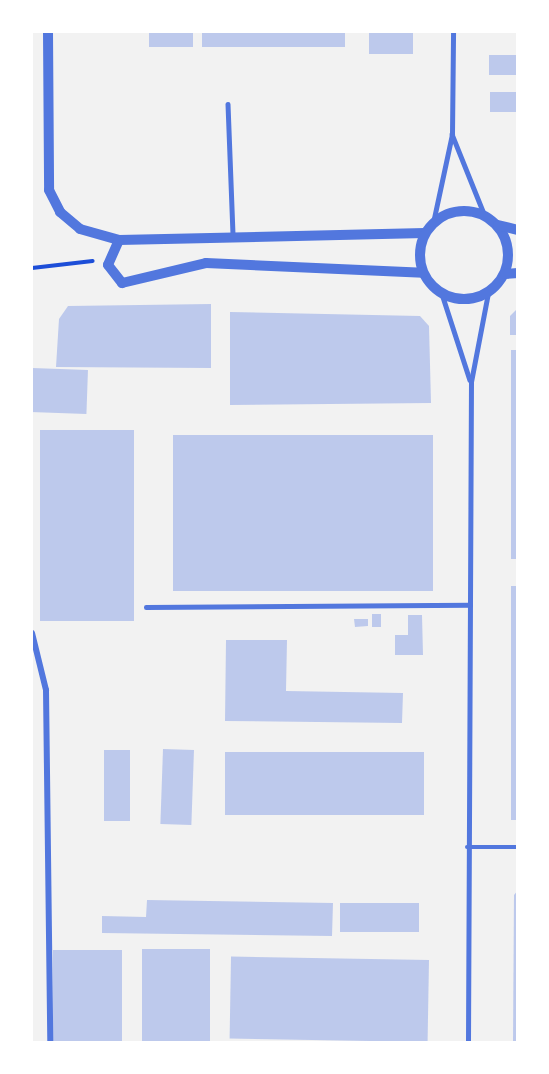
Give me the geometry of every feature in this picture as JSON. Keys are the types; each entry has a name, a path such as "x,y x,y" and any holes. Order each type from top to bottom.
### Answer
{"street":[{"path":"48,32 49,190 60,212 80,229 119,240 425,233"},
{"path":"498,225 509,248 505,274 488,292 474,299 442,294 423,273 419,253 425,233 434,223 449,213 485,216 498,225 518,231"},
{"path":"119,240 108,265 122,283 206,263 423,273"},
{"path":"505,274 518,273"},
{"path":"32,633 46,690 50,1042"}],"lane":[{"path":"434,223 452,134 453,32"},
{"path":"228,104 233,237"},
{"path":"452,134 485,216"},
{"path":"468,1042 467,847 471,382 488,292"},
{"path":"442,294 471,382"},
{"path":"146,607 470,605"},
{"path":"467,847 518,848"}],"path":[{"path":"33,267 89,261"}],"building":[{"path":"149,32 193,32 193,47 149,47"},
{"path":"202,32 345,32 345,47 202,47"},
{"path":"369,32 413,32 413,54 369,54"},
{"path":"489,55 518,55 518,75 489,75"},
{"path":"490,92 518,92 518,112 490,112"},
{"path":"211,304 211,368 56,367 59,319 68,306"},
{"path":"518,308 518,335 510,335 510,316"},
{"path":"230,312 420,316 429,326 431,403 230,405"},
{"path":"511,350 518,350 518,559 511,559"},
{"path":"32,368 88,370 86,414 32,412"},
{"path":"40,430 134,430 134,621 40,621"},
{"path":"173,435 433,435 433,591 173,591"},
{"path":"511,586 518,586 518,820 511,820"},
{"path":"372,614 381,614 381,627 372,627"},
{"path":"408,615 422,615 423,655 395,655 395,635 408,635"},
{"path":"354,619 368,619 368,626 355,627"},
{"path":"226,640 287,640 286,691 403,693 402,723 225,721"},
{"path":"163,749 194,750 191,825 160,824"},
{"path":"104,750 130,750 130,821 104,821"},
{"path":"225,752 424,752 424,815 225,815"},
{"path":"518,890 518,1042 513,1042 514,895"},
{"path":"147,900 333,903 332,936 102,933 102,916 146,917"},
{"path":"340,903 419,903 419,932 340,932"},
{"path":"142,949 210,949 210,1042 142,1042"},
{"path":"53,950 122,950 122,1042 53,1042"},
{"path":"231,957 429,960 428,1042 230,1039"}]}
